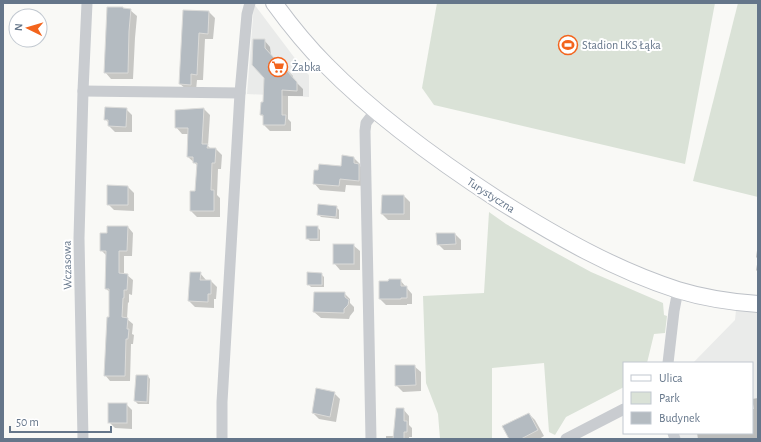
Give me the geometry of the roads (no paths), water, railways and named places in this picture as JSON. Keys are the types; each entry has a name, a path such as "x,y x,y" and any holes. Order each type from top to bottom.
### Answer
{"main road":[{"name":"Turystyczna","path":"274,3 297,33 325,65 376,110 447,165 542,227 615,265 678,290 719,300 758,304"}],"street":[{"name":"Wczasowa","path":"84,439 79,238 87,3"},
{"path":"222,439 223,394 240,92 247,14 250,3"},
{"path":"83,90 240,92"},
{"path":"371,439 366,122 376,110"},
{"path":"668,362 678,290"},
{"path":"566,439 623,410"}],"place":[{"name":"Stadion LKS Łąka","path":"568,45"},
{"name":"Żabka","path":"278,67"}]}
